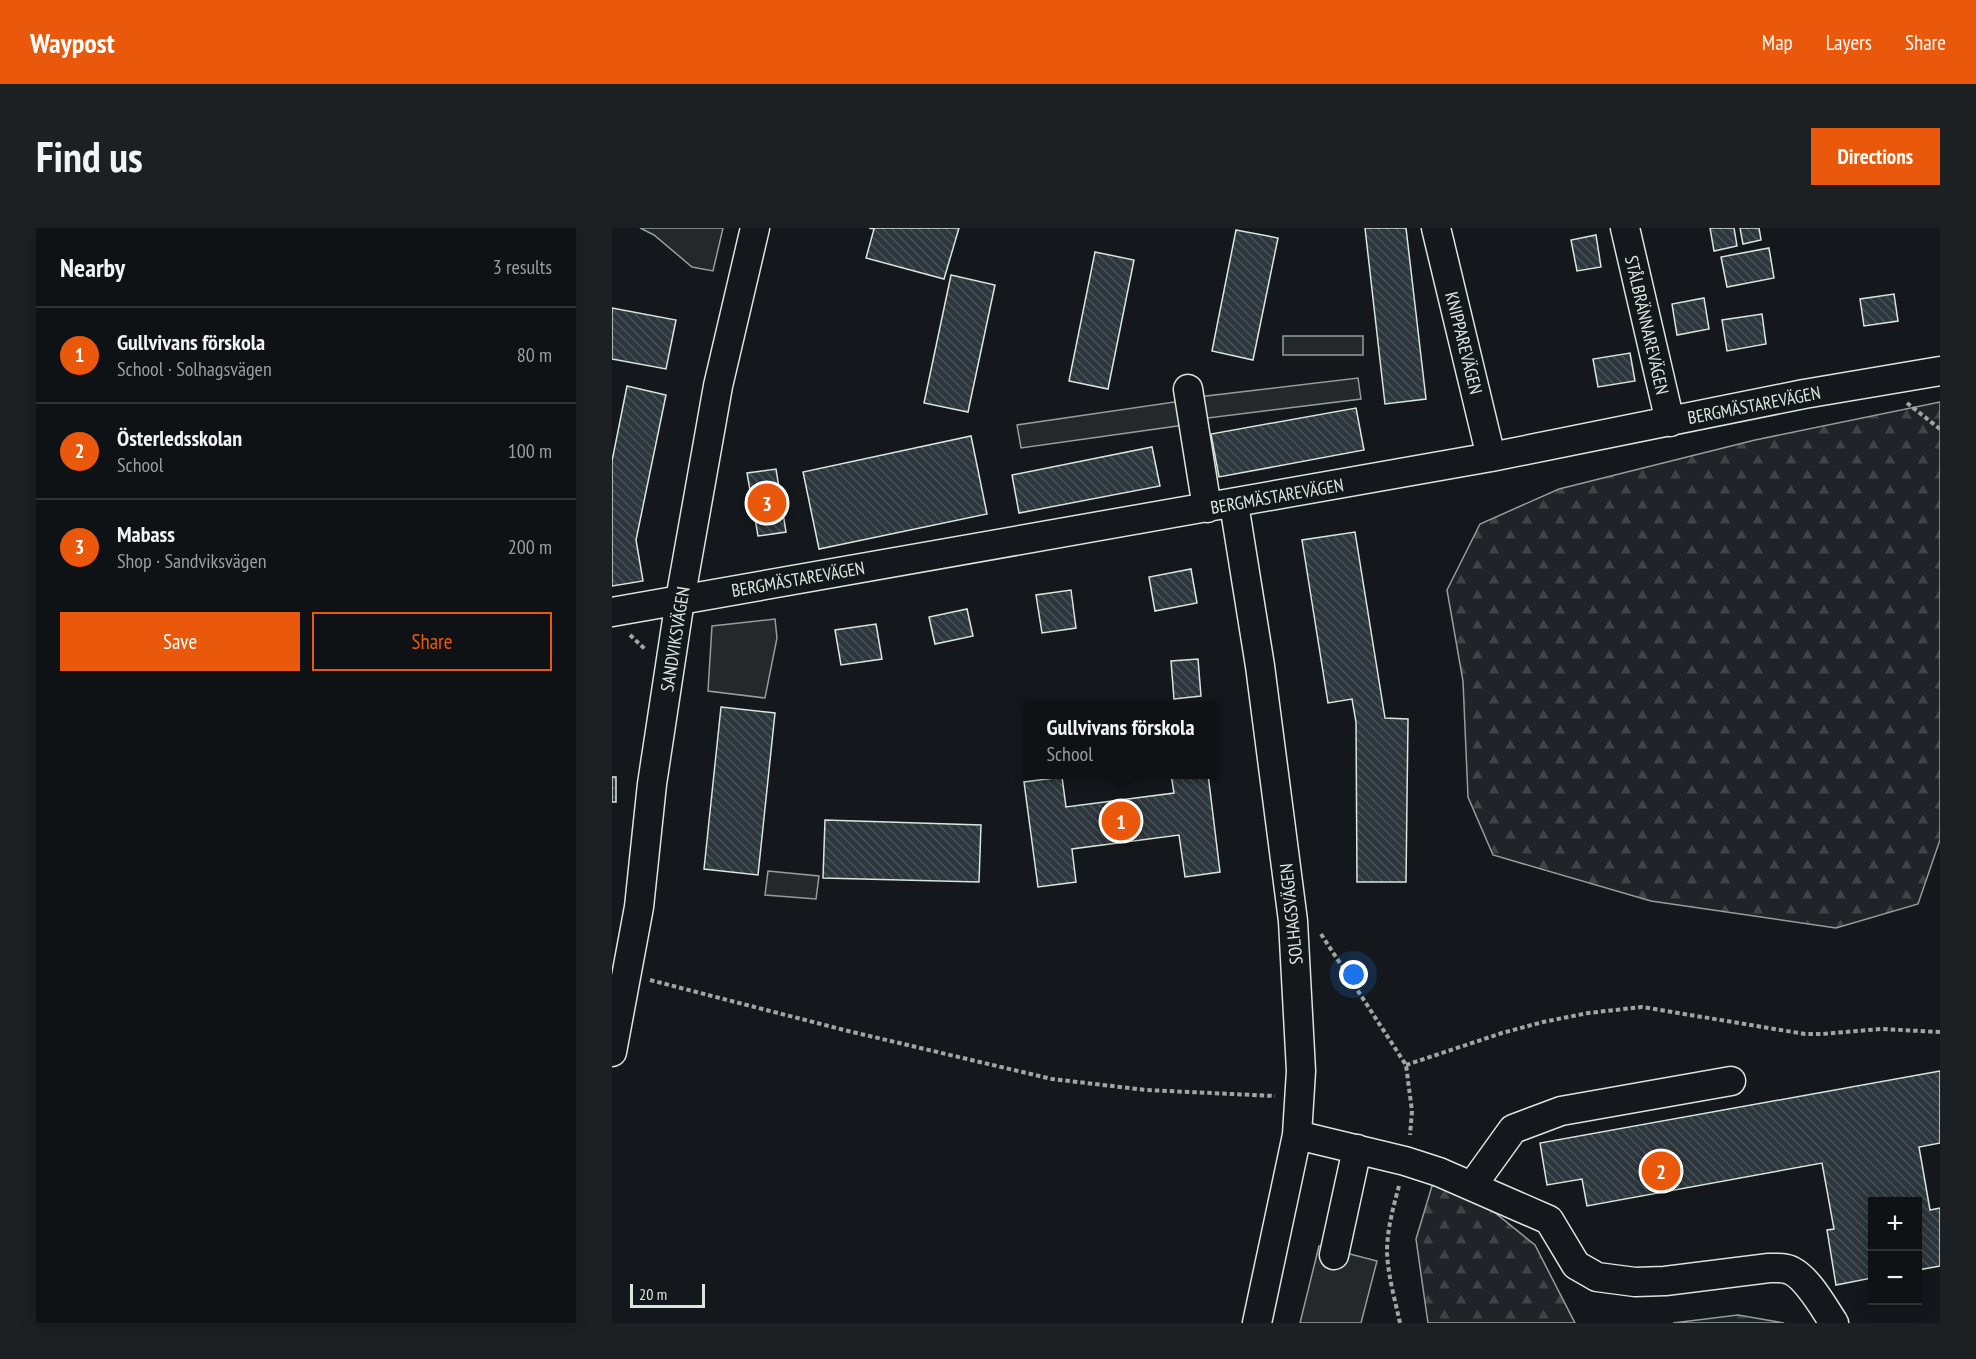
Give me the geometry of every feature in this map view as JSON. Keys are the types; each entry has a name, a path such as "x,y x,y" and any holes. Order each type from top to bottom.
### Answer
{"street":[{"name":"SANDVIKSVÄGEN","path":"612,1052 619,976 639,907 652,784 680,600 718,386 755,228"},
{"name":"KNIPPAREVÄGEN","path":"1436,228 1491,457"},
{"name":"STÅLBRÄNNAREVÄGEN","path":"1625,228 1670,422"},
{"name":"BERGMÄSTAREVÄGEN","path":"612,612 1491,457 1804,394 1940,371"},
{"name":"SOLHAGSVÄGEN","path":"1188,389 1260,666 1293,921 1301,1071 1297,1135 1257,1323"},
{"path":"1472,1186 1513,1129 1561,1111 1731,1081"},
{"path":"1297,1135 1405,1161 1439,1172 1549,1220 1576,1265 1597,1277 1635,1282 1665,1281 1780,1267 1792,1270 1801,1277 1834,1323"},
{"path":"1334,1255 1357,1149"}],"path":[{"path":"1906,402 1940,429"},
{"path":"1293,921 1316,930 1323,936 1406,1065 1412,1111 1410,1139 1390,1221 1387,1251 1400,1323"},
{"path":"619,976 654,981 856,1033 1052,1079 1146,1090 1219,1095 1300,1096"},
{"path":"1406,1065 1543,1022 1588,1013 1642,1007 1805,1034 1881,1029 1940,1032"}],"green space":[{"path":"1940,402 1940,840 1918,904 1836,928 1651,901 1493,855 1468,797 1463,681 1447,590 1480,524 1559,489 1755,440"},
{"path":"1457,1182 1535,1245 1575,1323 1428,1323 1416,1239 1432,1186"},
{"path":"1738,1315 1784,1323 1673,1323"}],"shaded area":[{"path":"640,228 723,228 713,271 692,267 654,235"},
{"path":"1283,336 1363,336 1363,355 1283,355"},
{"path":"1358,378 1361,399 1200,419 1198,397"},
{"path":"1181,401 1184,425 1021,448 1017,425"},
{"path":"775,619 777,638 765,698 708,691 712,626"},
{"path":"768,871 819,876 816,899 765,895"},
{"path":"1319,1246 1377,1261 1361,1323 1300,1323"}],"building":[{"path":"869,228 959,228 944,279 866,258 874,229"},
{"path":"1365,228 1406,228 1426,399 1385,404"},
{"path":"1710,228 1734,228 1737,246 1714,251"},
{"path":"1740,228 1759,228 1761,240 1743,244"},
{"path":"1236,230 1278,238 1253,360 1212,351"},
{"path":"1596,235 1601,267 1577,271 1571,240"},
{"path":"1769,248 1774,278 1727,287 1721,257"},
{"path":"1095,252 1134,260 1108,389 1069,381"},
{"path":"951,275 995,285 968,412 924,403"},
{"path":"1894,294 1898,321 1864,326 1860,299"},
{"path":"1704,298 1709,329 1677,335 1672,304"},
{"path":"612,308 676,320 666,369 612,359"},
{"path":"1762,314 1766,344 1727,351 1722,320"},
{"path":"1630,353 1635,381 1598,387 1593,359"},
{"path":"627,386 666,395 636,540 643,581 612,586 612,461"},
{"path":"1356,408 1364,450 1219,477 1211,434"},
{"path":"971,436 987,514 819,549 803,472"},
{"path":"1152,447 1160,486 1019,513 1012,475"},
{"path":"776,469 786,532 758,536 747,473"},
{"path":"1355,532 1385,718 1408,719 1406,882 1357,882 1356,722 1352,699 1328,703 1302,540"},
{"path":"1191,569 1197,603 1155,611 1149,577"},
{"path":"1071,590 1076,628 1042,633 1036,595"},
{"path":"967,609 973,636 935,644 929,617"},
{"path":"876,624 882,659 841,665 835,630"},
{"path":"1198,659 1201,696 1174,699 1171,661"},
{"path":"721,707 775,713 758,875 704,869"},
{"path":"612,777 616,777 616,802 612,802"},
{"path":"1062,779 1066,807 1174,793 1172,779 1209,779 1220,872 1185,877 1179,835 1072,849 1076,882 1038,887 1024,782"},
{"path":"825,820 981,825 979,882 823,878"},
{"path":"1940,1071 1940,1143 1919,1147 1930,1210 1940,1208 1940,1266 1922,1269 1922,1197 1868,1197 1868,1279 1836,1285 1827,1230 1834,1229 1822,1163 1587,1206 1582,1179 1547,1185 1540,1143"}],"place":[{"name":"Mabass","path":"767,503"},
{"name":"Gullvivans förskola","path":"1121,821"},
{"name":"Österledsskolan","path":"1661,1171"}]}
